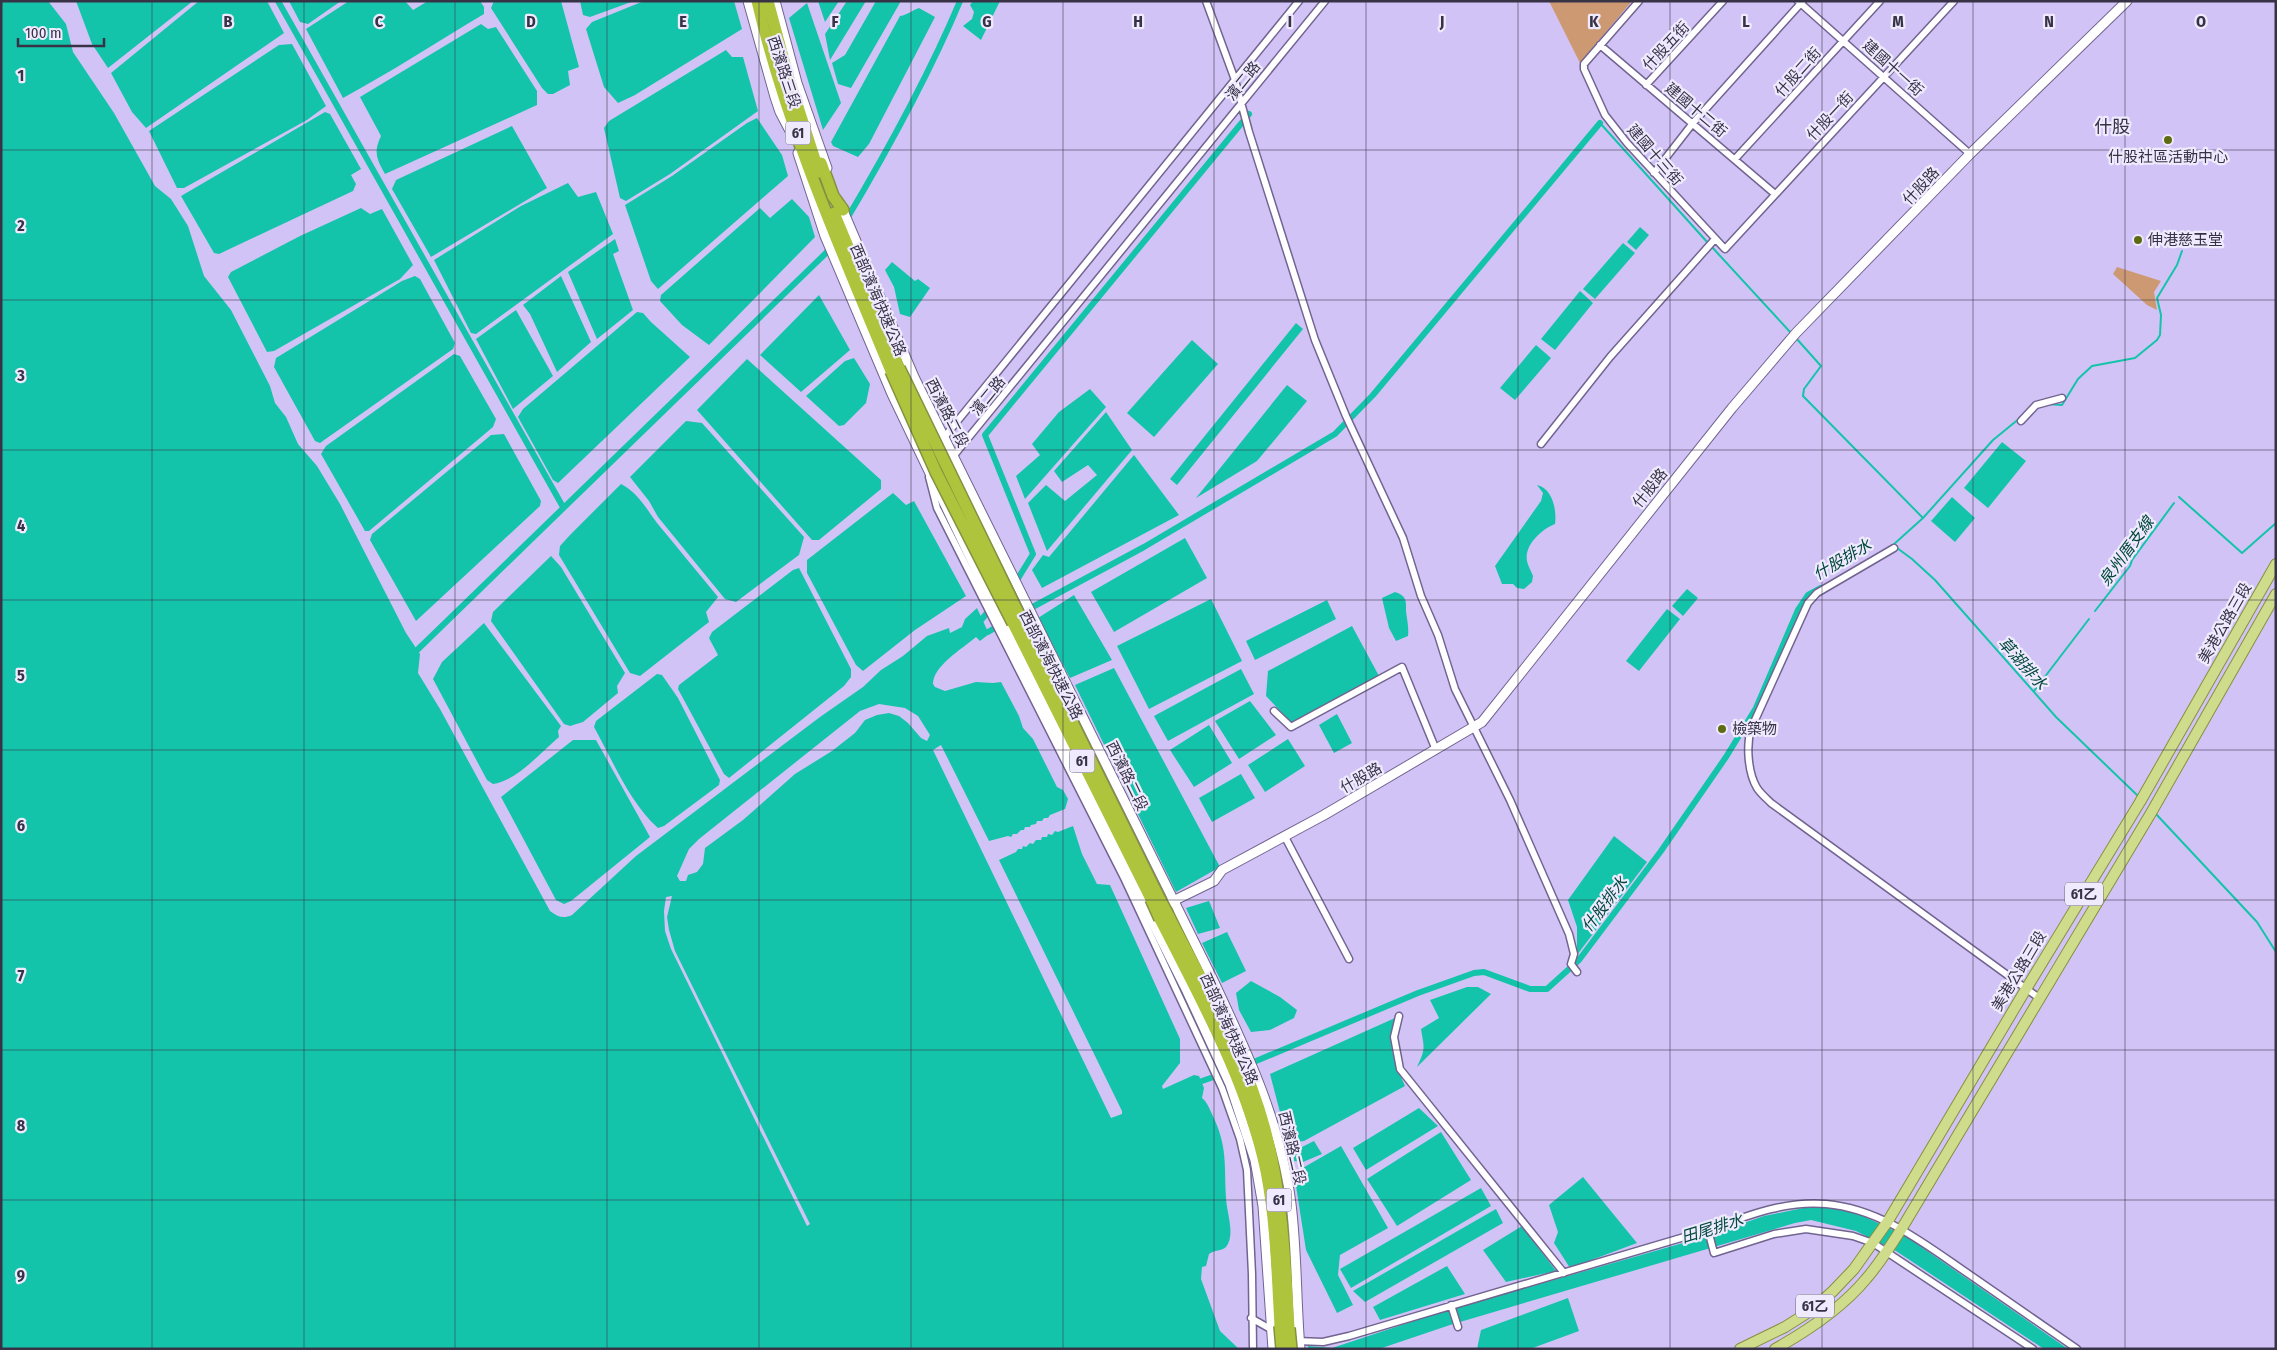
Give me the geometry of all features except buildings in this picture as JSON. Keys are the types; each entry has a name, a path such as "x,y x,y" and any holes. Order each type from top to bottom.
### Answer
{"highway":[{"name":"西部濱海快速公路","path":"757,1 766,39 834,223 936,472 1154,896 1238,1080 1256,1132 1270,1193 1282,1349"},
{"path":"768,1 789,79 798,95 832,196 834,223"},
{"path":"766,39 767,57 788,124"},
{"name":"西部濱海快速公路","path":"1280,1328 1297,1346"}],"main road":[{"name":"美港公路三段","path":"1740,1349 1762,1339 1812,1310 1854,1269 1873,1243 2140,802 2276,564"},
{"name":"美港公路三段","path":"1775,1349 1815,1324 1844,1302 1867,1278 1902,1228 2151,813 2276,594"}],"street":[{"name":"西濱路三段","path":"748,1 780,112 788,124 834,223"},
{"name":"西濱路三段","path":"775,1 834,223"},
{"path":"1206,1 1235,80 1315,340 1346,416 1403,538 1422,596 1438,635 1455,689 1510,800 1570,934 1574,954 1571,964 1577,972"},
{"name":"濱二路","path":"928,471 944,437 1299,1"},
{"name":"濱二路","path":"928,471 954,457 1324,1"},
{"path":"1600,44 1639,1"},
{"name":"什股五街","path":"1646,85 1723,1"},
{"name":"什股二街","path":"1735,159 1880,1"},
{"name":"什股一街","path":"1725,249 1954,1"},
{"name":"什股路","path":"1145,916 1173,900 1214,881 1222,870 1285,837 1482,722 1732,408 1796,333 1970,154 2127,1"},
{"path":"1654,173 1693,123 1800,2"},
{"name":"建國十一街","path":"1800,2 1970,154"},
{"name":"建國十三街","path":"1600,44 1584,64 1584,69 1605,115 1627,143 1725,249"},
{"name":"建國十二街","path":"1600,44 1775,194"},
{"path":"834,223 844,249"},
{"path":"1541,444 1610,357 1715,238"},
{"name":"西濱路二段","path":"844,249 914,377 1009,571 1014,623 1145,916 1229,1058"},
{"name":"西濱路二段","path":"844,249 892,394 982,589 1014,623 1173,900 1238,1080 1276,1130 1291,1204 1297,1346"},
{"path":"2021,421 2036,405 2062,398"},
{"path":"1894,548 1817,593 1808,603 1751,729 1748,752 1753,781 1758,791 1771,803 2039,998"},
{"path":"1274,712 1291,727 1402,667 1436,750"},
{"path":"1285,837 1349,959"},
{"path":"1399,1016 1394,1037 1400,1069 1564,1273"},
{"path":"1238,1080 1240,1139 1247,1170 1252,1274 1252,1349"},
{"path":"1251,1318 1280,1328 1297,1346 1323,1342 1564,1273 1708,1230 1739,1218 1782,1207 1803,1204 1825,1204 1842,1207 1888,1221 1902,1228 2077,1349"},
{"path":"1708,1230 1714,1253 1774,1234 1806,1229 1838,1232 1873,1243 2033,1349"},
{"path":"1451,1305 1458,1327"},
{"path":"1273,1349 1280,1328"}],"shaded area":[{"path":"1549,1 1632,1 1580,63"},
{"path":"2117,267 2161,281 2154,292 2157,310 2147,305 2113,274"}],"water":[{"path":"1,1 48,1 66,24 73,52 114,113 155,186 171,199 188,226 204,276 231,310 270,386 275,403 286,417 298,444 317,466 340,504 406,633 420,654 418,673 440,709 550,911 553,913 563,917 572,915 636,856 820,717 863,687 881,670 903,656 927,636 949,628 950,633 962,627 965,619 977,608 989,634 980,641 976,637 949,658 934,677 933,684 935,687 945,691 976,682 1001,682 1019,716 1023,728 1033,739 1057,787 1063,790 1068,799 1065,809 1050,815 1048,818 1044,818 1042,821 1037,821 1036,824 1030,827 1025,827 1024,830 1013,834 1011,837 1008,836 989,841 941,745 933,750 1111,1118 1122,1114 1122,1111 999,860 1016,852 1018,849 1022,849 1023,846 1026,847 1030,843 1033,844 1036,840 1041,840 1042,837 1047,837 1048,834 1052,835 1055,831 1058,832 1073,826 1082,854 1097,884 1110,885 1180,1039 1180,1063 1162,1086 1163,1089 1194,1075 1199,1076 1204,1088 1202,1098 1209,1107 1221,1136 1230,1236 1226,1247 1209,1254 1206,1266 1202,1267 1201,1279 1220,1331 1239,1349 1,1349"},
{"path":"76,1 193,1 108,68 92,44"},
{"path":"199,1 267,1 284,33 146,128 132,112 111,73"},
{"path":"289,1 341,1 308,24 300,22"},
{"path":"349,1 405,1 413,10 428,1 480,1 484,7 484,14 343,98 306,29"},
{"path":"494,1 561,1 579,67 568,71 570,85 553,94 548,94 542,88 491,8"},
{"path":"580,1 634,1 590,17 583,15"},
{"path":"644,1 734,1 742,29 635,95 618,103 604,87 586,29 592,22"},
{"path":"818,1 839,1 825,22"},
{"path":"847,1 866,1 830,60 825,34"},
{"path":"876,1 901,1 851,88 838,84 832,63 845,55"},
{"path":"973,1 1000,1 981,40 963,26 972,19 974,12 970,5"},
{"path":"807,3 841,103 823,130 789,18"},
{"path":"919,8 935,17 869,144 858,157 833,146 831,142 900,16"},
{"path":"481,24 488,29 496,27 537,91 537,105 385,174 377,156 377,147 381,136 360,97"},
{"path":"292,44 326,106 307,120 184,188 177,188 149,131 279,45"},
{"path":"726,50 732,57 743,57 758,111 670,174 626,201 620,198 604,128 609,121"},
{"path":"325,112 330,114 361,169 351,175 356,184 353,191 219,254 214,253 181,196"},
{"path":"757,118 782,155 788,176 658,289 651,281 625,205 672,176 747,123"},
{"path":"512,126 547,188 431,257 392,189 396,180"},
{"path":"568,183 578,197 596,192 613,234 476,334 471,333 434,260 521,206"},
{"path":"792,199 809,217 815,237 709,345 682,325 660,301 661,295 760,208 770,218"},
{"path":"361,208 370,214 382,209 413,265 400,279 274,351 267,352 228,277 231,272 300,236"},
{"path":"1640,227 1649,235 1636,250 1627,242"},
{"path":"615,239 619,251 613,254 633,310 597,339 568,272"},
{"path":"1623,243 1635,253 1595,299 1583,289"},
{"path":"892,262 915,281 918,279 930,288 910,317 900,314 894,287 885,270"},
{"path":"415,276 420,279 455,343 453,349 320,443 315,441 274,367 276,358 402,281"},
{"path":"561,276 591,342 557,372 530,314 523,305"},
{"path":"1580,291 1593,303 1555,350 1541,339"},
{"path":"819,295 850,350 801,392 760,355"},
{"path":"516,310 553,376 513,409 476,339"},
{"path":"637,312 643,313 690,357 558,483 553,480 518,417 523,409"},
{"path":"1296,323 1303,329 1177,485 1170,479"},
{"path":"1192,340 1218,364 1154,437 1127,413"},
{"path":"1536,345 1551,358 1515,400 1500,388"},
{"path":"454,354 460,356 496,419 493,427 369,531 365,531 321,454 326,446"},
{"path":"854,358 870,384 866,403 844,425 839,426 806,396 845,361"},
{"path":"747,359 881,480 881,489 819,540 812,540 697,410"},
{"path":"1287,385 1307,401 1257,461 1196,498"},
{"path":"1090,389 1106,407 1025,499 1016,476 1040,455 1032,444 1059,412"},
{"path":"1106,412 1132,450 1047,551 1028,503 1046,485 1065,501 1097,475 1088,465 1062,482 1054,471"},
{"path":"686,421 702,423 804,537 799,555 736,602 725,599 658,517 649,501 630,477"},
{"path":"504,434 541,501 540,506 416,621 370,540 372,534 491,435"},
{"path":"2002,442 2026,461 1988,508 1964,488"},
{"path":"1134,455 1179,515 1042,588 1032,570 1043,555 1049,557"},
{"path":"621,484 641,501 718,597 706,612 709,622 640,676 630,673 559,555 560,546"},
{"path":"1537,485 1546,490 1550,495 1554,506 1555,524 1535,538 1528,549 1527,561 1533,576 1532,582 1524,589 1517,588 1513,584 1502,584 1495,566 1541,501 1543,493"},
{"path":"893,493 906,505 914,501 966,596 915,630 863,671 856,665 807,573 807,560"},
{"path":"1952,497 1975,518 1955,542 1931,521"},
{"path":"1185,538 1207,578 1114,632 1091,592"},
{"path":"551,556 561,567 625,673 617,686 618,693 583,722 570,726 564,724 491,621 493,612"},
{"path":"799,568 851,669 851,677 844,686 729,778 724,774 678,689 679,685 718,655 709,638 712,632 793,570"},
{"path":"1687,589 1698,598 1683,616 1672,606"},
{"path":"1395,592 1402,595 1405,599 1408,630 1408,636 1396,641 1389,628 1382,598"},
{"path":"1074,595 1112,660 1070,678 1038,618"},
{"path":"1211,599 1242,661 1149,709 1117,646"},
{"path":"1327,600 1336,619 1255,660 1246,641"},
{"path":"1667,609 1680,619 1639,671 1626,661"},
{"path":"484,623 561,726 558,731 559,737 520,772 493,784 487,780 433,679 442,662"},
{"path":"1352,626 1379,676 1292,723 1266,696 1268,671"},
{"path":"1114,668 1220,867 1176,892 1075,685"},
{"path":"1241,669 1254,694 1168,741 1154,716"},
{"path":"657,674 662,675 678,698 720,780 719,785 664,826 658,828 630,794 594,727 596,721"},
{"path":"1250,701 1276,735 1239,759 1215,721"},
{"path":"1337,714 1352,743 1334,753 1319,725"},
{"path":"1209,725 1232,763 1194,787 1170,750"},
{"path":"1288,739 1305,766 1265,792 1248,765"},
{"path":"573,740 596,740 650,837 571,901 564,904 556,900 501,797"},
{"path":"1241,774 1255,798 1212,822 1199,798"},
{"path":"1614,836 1647,862 1577,955 1577,927 1568,900"},
{"path":"1209,901 1220,928 1198,934 1186,908"},
{"path":"1227,932 1246,971 1222,983 1202,943"},
{"path":"1251,981 1280,997 1297,1010 1294,1018 1270,1030 1251,1032 1239,1010 1236,993"},
{"path":"1467,987 1478,987 1491,994 1417,1067 1424,1048 1421,1029 1439,1018 1430,1000"},
{"path":"1395,1018 1391,1045 1392,1053 1405,1086 1304,1141 1288,1143 1270,1074"},
{"path":"1419,1108 1438,1126 1366,1170 1353,1148"},
{"path":"1441,1132 1471,1180 1397,1226 1367,1179"},
{"path":"1314,1141 1322,1154 1303,1162 1294,1161 1294,1151"},
{"path":"1341,1146 1388,1228 1340,1255 1338,1275 1353,1305 1337,1313 1306,1250 1294,1173"},
{"path":"1583,1177 1637,1243 1570,1268 1554,1243 1558,1232 1549,1205"},
{"path":"1481,1188 1491,1206 1351,1288 1340,1269"},
{"path":"1825,1207 1857,1213 1907,1237 2068,1349 2044,1349 1896,1251 1856,1231 1811,1220 1795,1223 1450,1325 1379,1349 1308,1349 1308,1346 1332,1348 1438,1313 1704,1237 1764,1216 1803,1208"},
{"path":"1496,1209 1503,1223 1365,1302 1353,1291"},
{"path":"1522,1226 1556,1271 1506,1282 1483,1250"},
{"path":"1447,1266 1465,1294 1380,1320 1373,1307"},
{"path":"1568,1298 1579,1331 1530,1349 1477,1349 1481,1330"}],"pier":[{"path":"879,704 905,708 918,716 930,735 927,741 921,738 899,716 889,713 865,720 855,733 832,751 795,774 743,820 705,848 703,864 697,872 688,875 686,881 680,881 677,876 689,849 699,839 860,711"},
{"path":"672,896 667,917 675,951 810,1224 807,1226 671,949 665,931 664,911 666,897"}],"waterway":[{"path":"278,1 563,507"},
{"path":"845,222 906,113 935,57 960,1"},
{"path":"1014,585 1033,554 985,435 1249,114"},
{"path":"1600,123 1708,243"},
{"path":"1027,610 1144,547 1335,434 1373,395 1600,123"},
{"path":"411,656 826,253 831,245"},
{"path":"1711,246 1791,333"},
{"path":"2047,404 2062,405 2078,379 2092,366 2135,358 2157,340 2160,335 2161,315 2157,298 2177,265 2182,251"},
{"path":"1796,338 1821,366 1804,389 1803,396 1923,518"},
{"name":"草湖排水","path":"2020,418 1993,440 1923,518 1893,545 1935,580 2056,717 2137,795"},
{"name":"泉州厝支線","path":"2179,497 2242,553 2276,523"},
{"name":"泉州厝支線","path":"2095,611 2130,566 2132,560 2174,503"},
{"name":"什股排水","path":"1249,1064 1418,993 1474,973 1484,972 1530,989 1547,989 1579,960 1661,851 1726,757 1756,708 1798,610 1808,595 1821,588"},
{"path":"982,619 991,608"},
{"name":"泉州厝支線","path":"2034,691 2089,619"},
{"path":"988,632 1000,625"},
{"name":"草湖排水","path":"2156,814 2257,922 2276,952"},
{"name":"什股排水","path":"1202,1081 1228,1072"}],"place":[{"name":"什股社區活動中心","path":"2168,140"},
{"name":"伸港慈玉堂","path":"2138,240"},
{"name":"檢築物","path":"1722,729"}],"district":[{"name":"什股","path":"2112,127"}],"water label":[{"name":"田尾排水","path":"1712,1228"}]}
